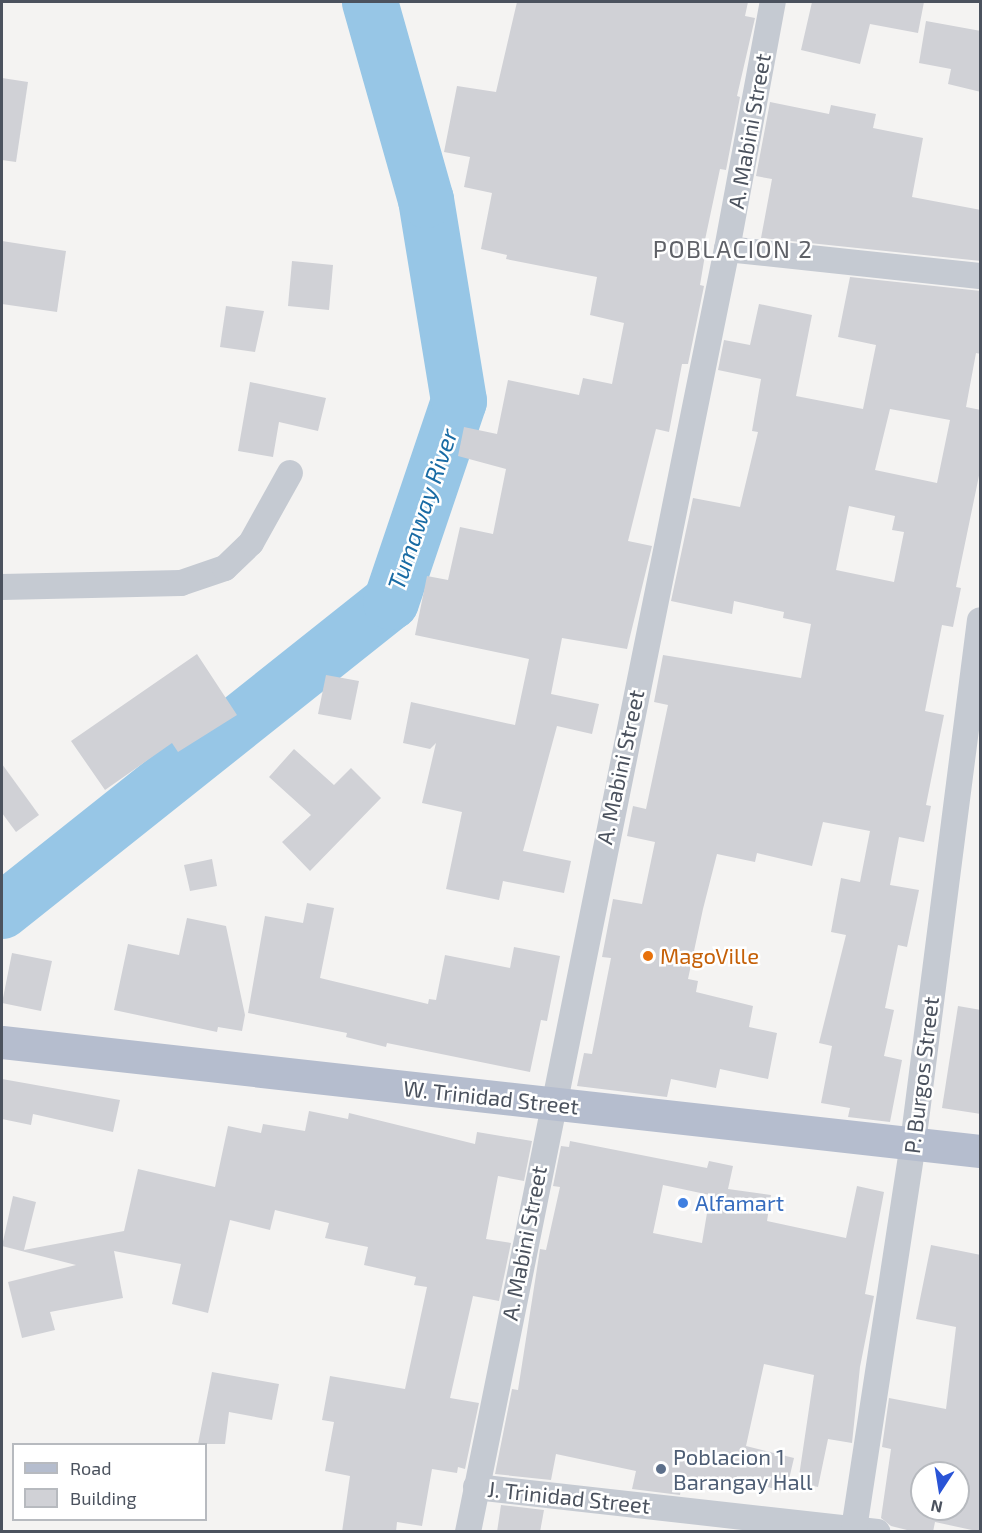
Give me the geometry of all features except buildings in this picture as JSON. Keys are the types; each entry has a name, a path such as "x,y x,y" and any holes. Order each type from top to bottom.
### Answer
{"main road":[{"name":"W. Trinidad Street","path":"2,1042 981,1151"}],"street":[{"name":"A. Mabini Street","path":"468,1532 551,1104 727,249 772,2"},
{"path":"727,249 981,276"},
{"path":"2,587 182,583 225,568 251,543 290,473"},
{"name":"P. Burgos Street","path":"865,1530 981,620"},
{"name":"J. Trinidad Street","path":"476,1487 865,1530"}],"waterway":[{"name":"Tumaway River","path":"2,911 391,602 459,401 426,200 370,2"}],"place":[{"name":"MagoVille","path":"648,956"},
{"name":"Alfamart","path":"683,1203"},
{"name":"Poblacion 1 Barangay Hall","path":"661,1469"}],"district":[{"name":"POBLACION 2","path":"733,249"}]}
